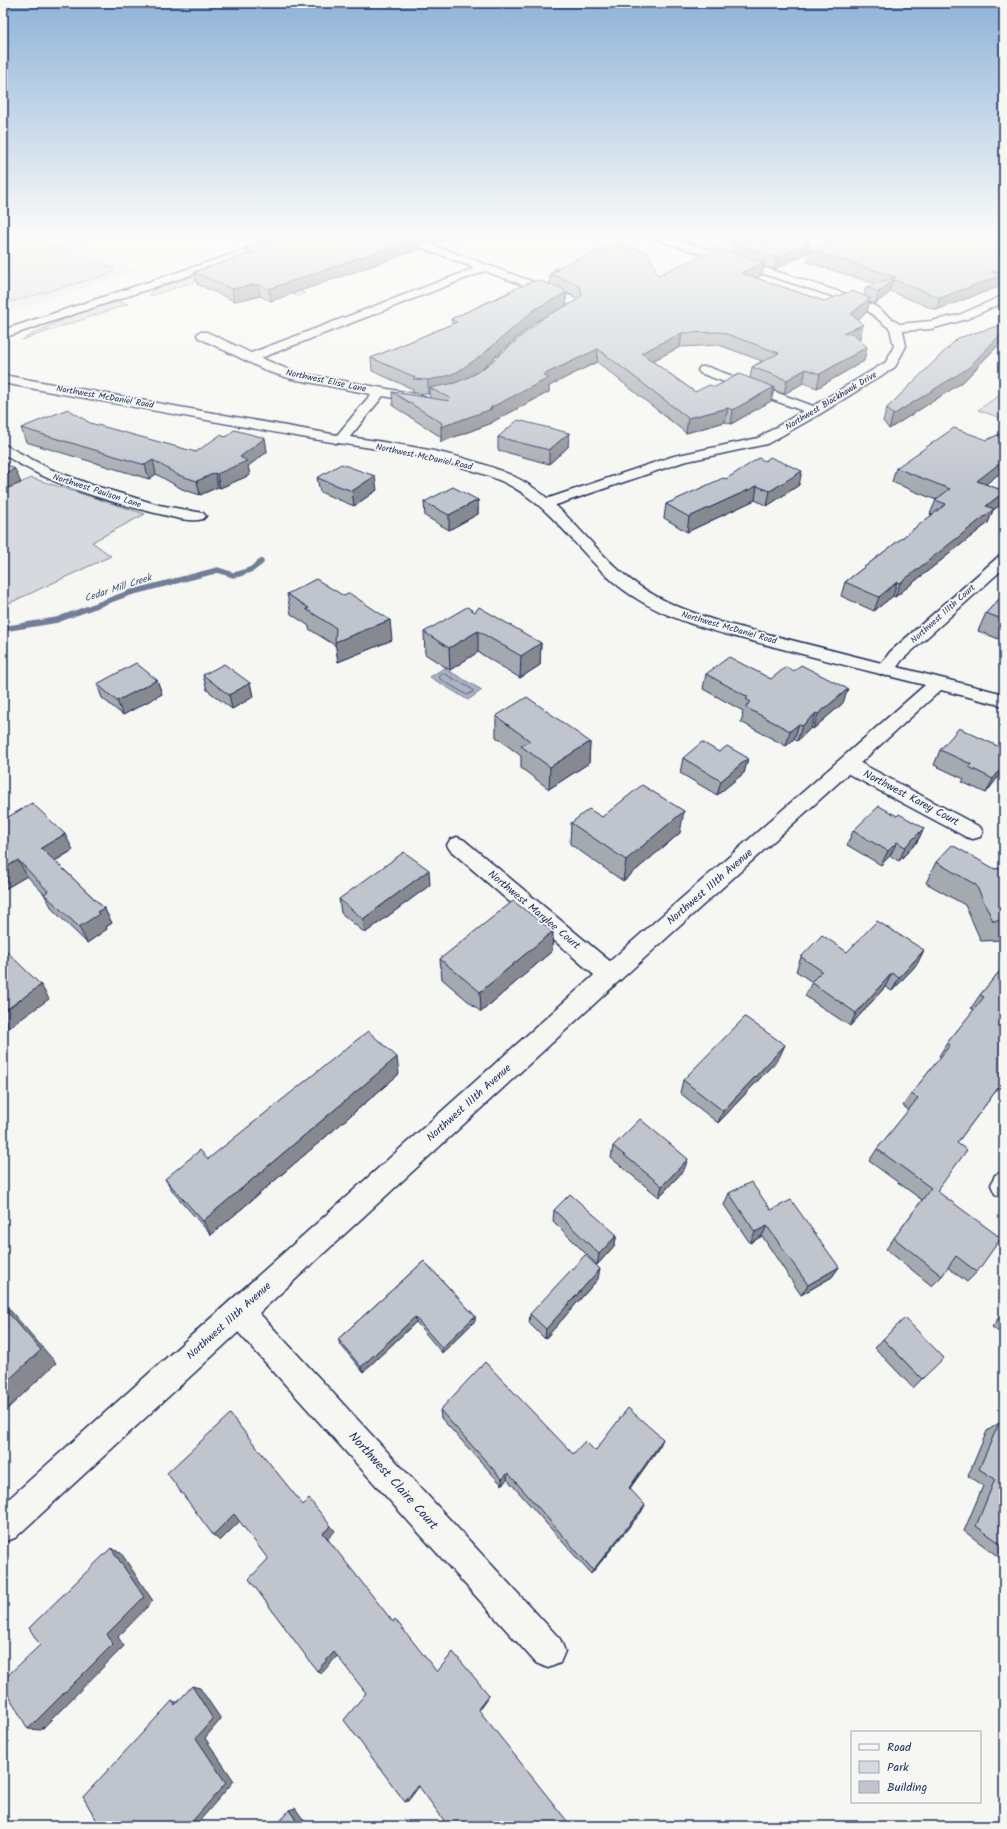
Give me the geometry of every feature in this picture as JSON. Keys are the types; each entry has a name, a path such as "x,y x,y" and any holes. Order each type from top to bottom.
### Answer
{"street":[{"path":"3,334 47,319"},
{"path":"250,358 350,319"},
{"path":"542,325 552,319"},
{"path":"885,319 896,328 932,325 954,319"},
{"name":"Northwest Blackhawk Drive","path":"548,503 679,459 762,441 815,411 891,364 900,346 896,328"},
{"name":"Northwest Elise Lane","path":"203,335 273,369 292,375 410,398 432,398"},
{"path":"704,370 815,411"},
{"name":"Northwest McDaniel Road","path":"3,379 340,440 449,461 484,470 517,484 548,503 612,574 632,589 658,604 714,626 1004,700"},
{"path":"340,440 379,392"},
{"name":"Northwest Paulson Lane","path":"3,448 38,470 76,485 159,510 198,516"},
{"name":"Northwest 111th Court","path":"886,670 896,656 1004,560"},
{"name":"Northwest 111th Avenue","path":"3,1526 610,974 937,684"},
{"name":"Northwest Karey Court","path":"848,764 973,832"},
{"name":"Northwest Marylee Court","path":"457,845 610,974"},
{"name":"Northwest Claire Court","path":"238,1312 548,1651"}],"green space":[{"path":"64,319 83,319 22,340"},
{"path":"1004,392 1004,419 978,410"},
{"path":"32,478 145,514 92,542 111,556 3,606 3,490"}],"water":[{"path":"444,668 482,690 468,700 430,677"}],"building":[{"path":"452,319 523,319 481,356 457,372 444,377 428,380 413,379 415,377 371,358 457,322"},
{"path":"541,319 857,319 863,325 844,332 844,334 853,333 867,347 820,374 806,369 787,380 752,367 779,353 721,332 682,333 641,353 695,392 709,385 715,387 739,374 774,387 733,410 728,408 688,418 598,349 543,375 549,378 490,408 492,409 441,427 442,423 392,392 449,401 450,398 429,388 455,383 473,375 489,364"},
{"path":"1004,324 1004,331 967,369 893,415 887,408 958,338"},
{"path":"68,409 90,423 196,452 220,435 226,437 234,430 265,438 240,457 247,461 197,481 178,475 153,460 145,465 21,428"},
{"path":"518,420 569,433 549,450 498,437"},
{"path":"954,428 987,440 1004,432 1004,460 977,481 1004,491 986,506 994,509 900,583 897,582 879,597 845,582 946,504 935,500 950,489 896,468"},
{"path":"770,457 802,471 770,491 757,486 689,517 666,504 723,478 726,479 759,458 765,461"},
{"path":"3,462 15,469 3,474"},
{"path":"341,464 375,476 352,491 317,478"},
{"path":"453,487 478,500 449,515 424,502"},
{"path":"316,579 344,596 349,593 390,620 335,642 336,628 306,609 309,608 287,594"},
{"path":"1004,594 1004,620 986,613"},
{"path":"467,607 475,612 479,607 541,643 521,656 478,631 449,648 424,632"},
{"path":"729,657 771,679 786,667 794,671 801,665 848,689 818,714 816,713 802,726 799,724 790,731 745,707 751,702 746,699 748,697 706,674"},
{"path":"136,663 157,680 117,701 97,684"},
{"path":"224,664 250,683 229,695 203,675"},
{"path":"527,697 590,742 550,767 521,746 530,741 496,716"},
{"path":"959,728 1004,749 1004,765 993,779 969,767 971,764 940,750"},
{"path":"702,742 719,752 727,746 748,758 721,781 683,758"},
{"path":"642,785 684,811 626,860 571,823 589,809 602,817"},
{"path":"32,803 65,834 41,848 104,908 97,912 99,914 79,927 44,894 48,891 18,860 3,869 3,820"},
{"path":"879,806 897,816 899,814 924,828 905,847 897,842 888,851 853,831"},
{"path":"952,845 995,869 1004,868 1004,920 993,921 976,885 936,862"},
{"path":"404,852 429,870 363,919 339,899"},
{"path":"513,901 553,931 480,992 440,959"},
{"path":"877,921 924,950 899,978 892,973 856,1013 811,982 822,971 801,957 822,935 847,952"},
{"path":"3,948 41,985 3,1012"},
{"path":"1004,966 1004,1080 957,1143 967,1150 937,1191 1001,1238 977,1272 956,1256 942,1276 894,1238 931,1188 877,1149 918,1098 911,1094 950,1045 947,1043 984,997 980,995"},
{"path":"745,1017 785,1045 723,1111 683,1080"},
{"path":"368,1031 397,1057 203,1221 165,1179 200,1150 208,1159"},
{"path":"640,1119 688,1159 662,1186 613,1146"},
{"path":"751,1182 771,1210 791,1200 839,1267 808,1285 767,1226 755,1232 729,1193"},
{"path":"570,1194 617,1235 599,1254 554,1210"},
{"path":"585,1255 600,1269 546,1329 530,1314"},
{"path":"424,1261 475,1316 442,1348 415,1317 361,1367 338,1339"},
{"path":"3,1307 41,1350 3,1385"},
{"path":"905,1318 944,1358 922,1379 883,1339"},
{"path":"485,1362 573,1454 585,1441 595,1451 628,1408 663,1439 629,1488 645,1505 593,1570 508,1473 502,1479 440,1410"},
{"path":"230,1414 303,1505 309,1499 331,1526 323,1533 393,1622 395,1619 437,1672 453,1652 489,1695 478,1709 571,1826 448,1826 418,1785 405,1802 344,1720 366,1693 334,1652 317,1671 249,1579 268,1559 234,1514 213,1535 167,1473"},
{"path":"999,1423 1004,1427 1004,1546 976,1526 995,1479 979,1469"},
{"path":"111,1548 144,1597 107,1634 113,1644 28,1729 3,1686 3,1680 40,1645 29,1628"},
{"path":"192,1686 213,1719 196,1738 226,1783 188,1826 100,1826 83,1797 172,1701 175,1705"},
{"path":"289,1810 300,1826 276,1826"}],"waterway":[{"name":"Cedar Mill Creek","path":"3,629 57,620 129,593 218,570 233,575 239,574 252,569 261,562"}]}
